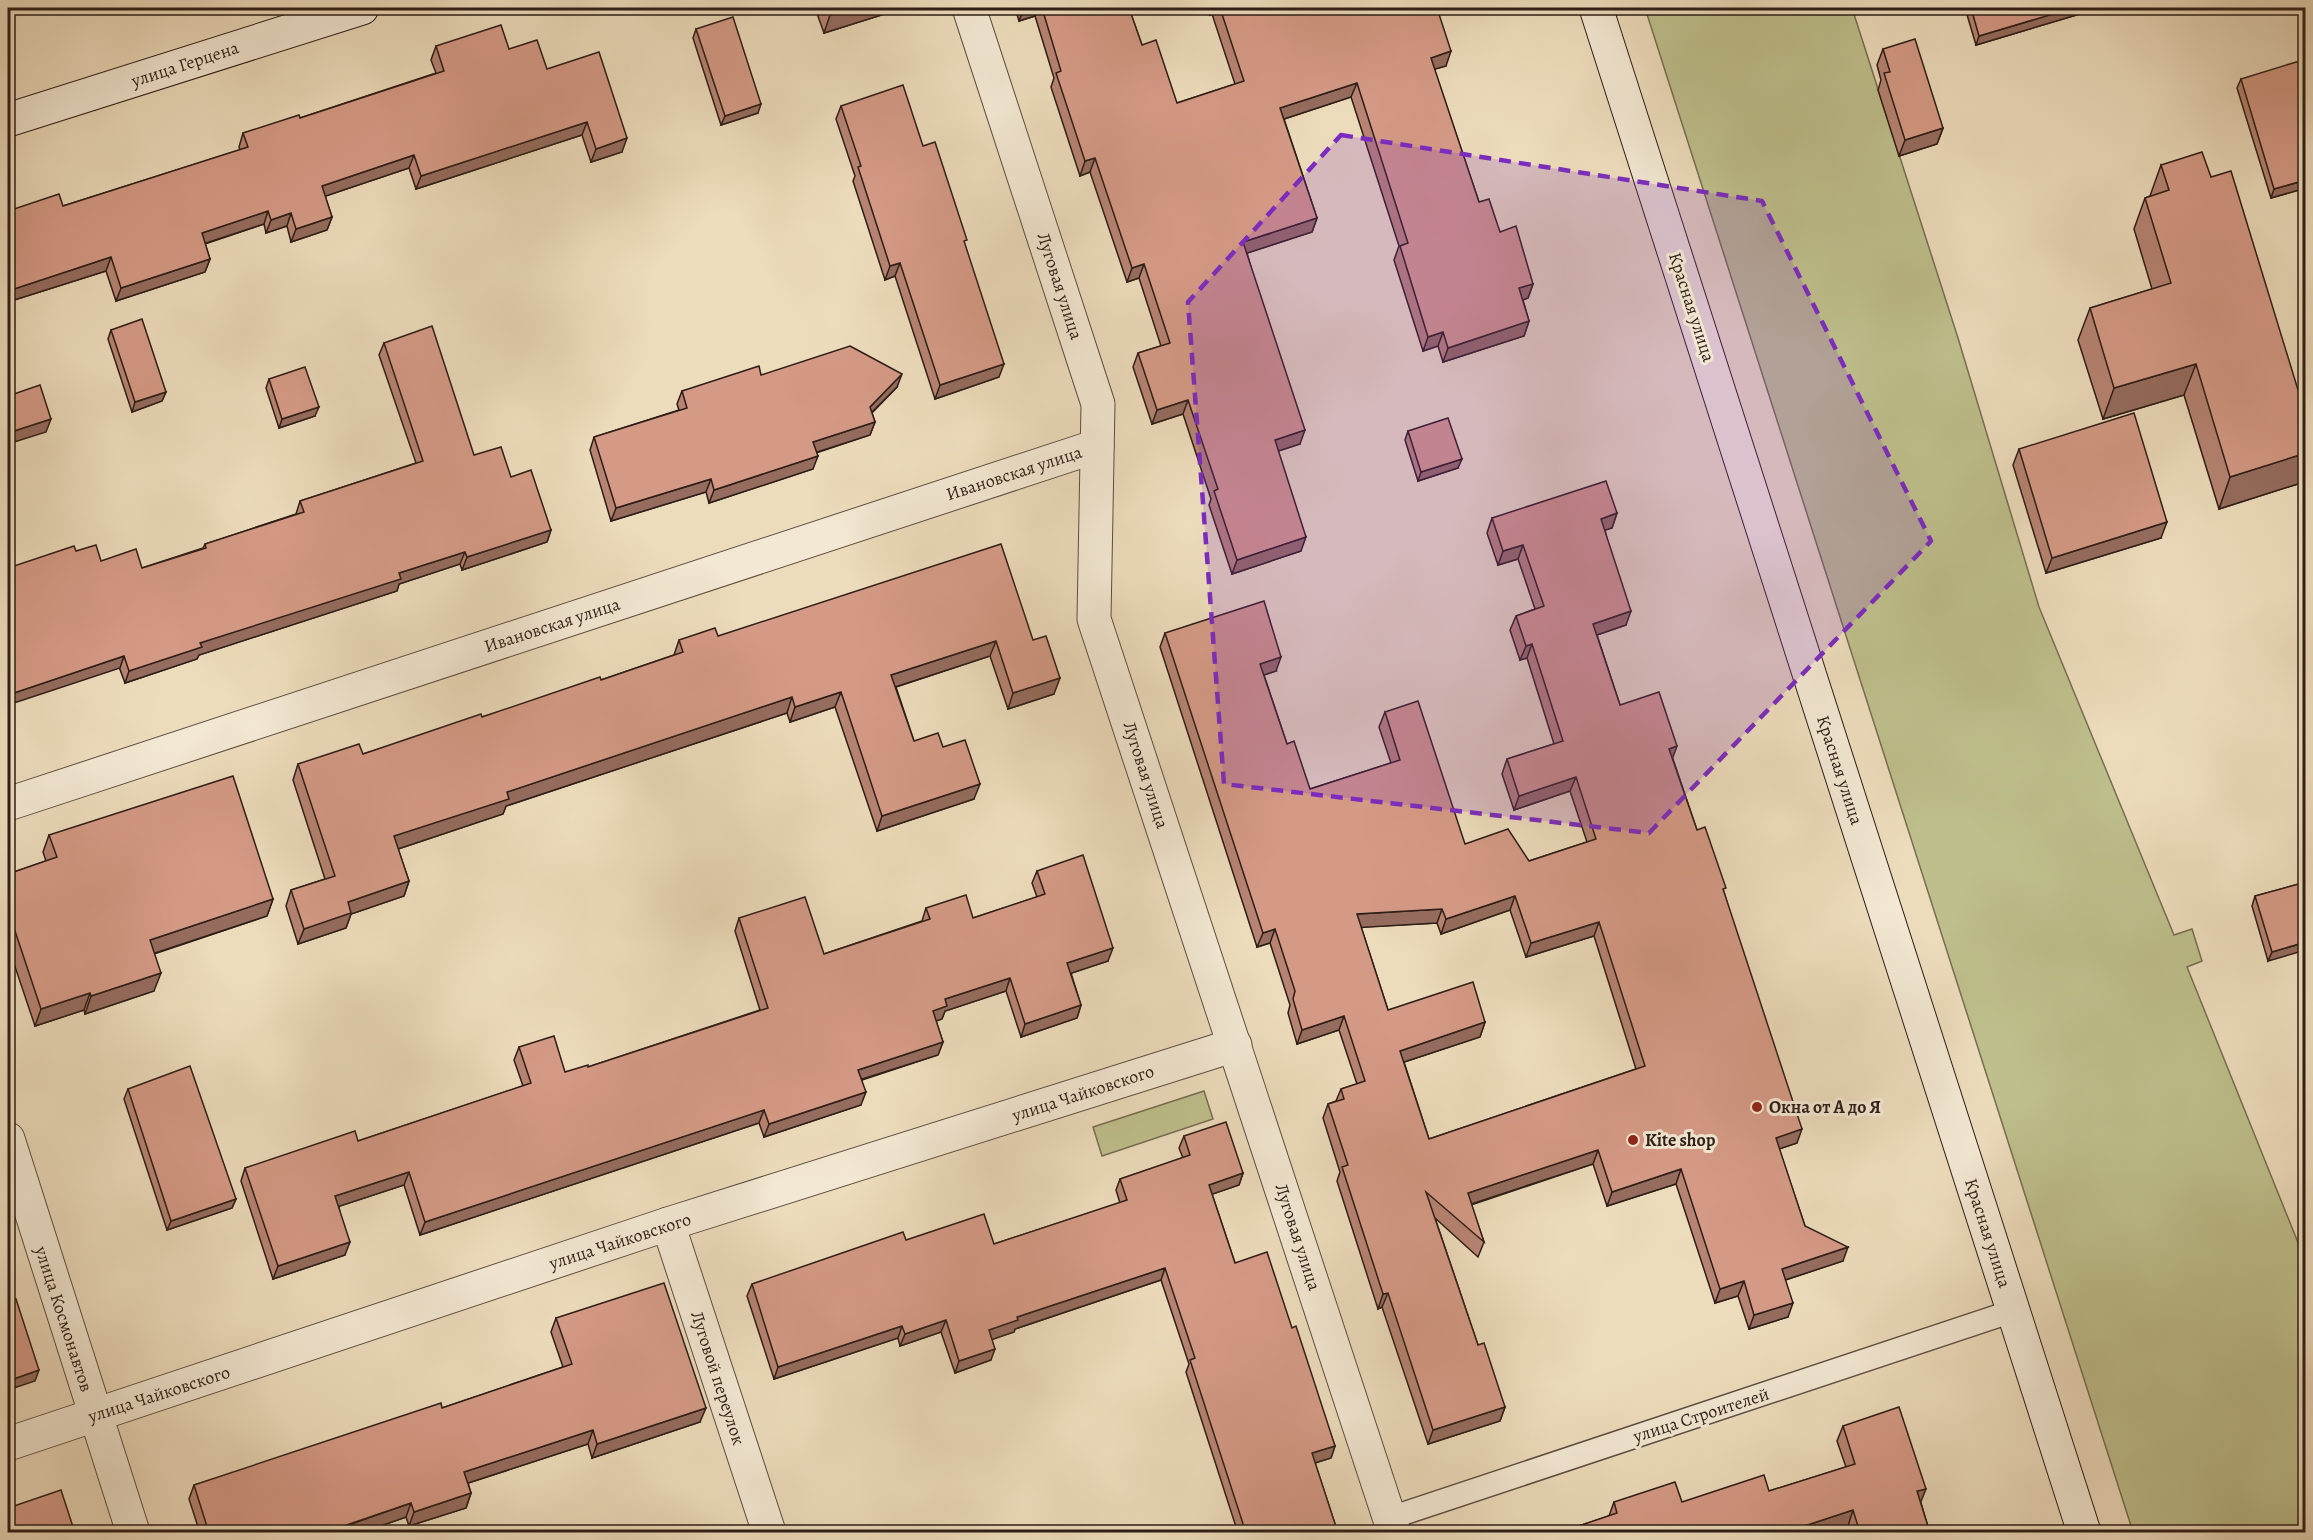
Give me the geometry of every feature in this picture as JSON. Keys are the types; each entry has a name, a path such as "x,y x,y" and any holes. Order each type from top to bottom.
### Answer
{"street":[{"name":"улица Герцена","path":"8,120 362,8"},
{"name":"Луговая улица","path":"969,8 1098,405 1094,619 1392,1526"},
{"name":"Красная улица","path":"1596,8 2084,1533"},
{"name":"Ивановская улица","path":"8,804 1097,446"},
{"name":"улица Чайковского","path":"8,1444 668,1224 1235,1045"},
{"name":"улица Космонавтов","path":"8,1139 133,1533"},
{"name":"Луговой переулок","path":"668,1224 769,1533"}],"lane":[{"name":"улица Строителей","path":"1392,1526 2013,1311"}],"highlighted area":[{"path":"1341,135 1762,201 1931,541 1649,833 1224,784 1188,302"}],"green space":[{"path":"1645,8 1852,8 1958,338 2039,607 2174,935 2192,929 2202,961 2187,967 2305,1260 2305,1532 2133,1532"},
{"path":"1204,1091 1213,1119 1102,1156 1093,1127"}],"building":[{"path":"828,8 854,8 830,15"},
{"path":"1042,8 1129,8 1142,45 1156,40 1177,103 1244,81 1220,8 1437,8 1451,51 1431,58 1479,202 1489,199 1500,232 1516,226 1533,284 1519,288 1529,321 1448,348 1443,332 1428,337 1400,246 1408,243 1357,83 1280,108 1317,218 1243,242 1305,430 1275,440 1306,537 1237,560 1214,491 1218,489 1188,400 1157,410 1138,353 1170,343 1144,264 1132,268 1095,158 1085,161 1056,73 1061,71"},
{"path":"1971,8 2073,8 1979,36"},
{"path":"733,17 761,104 725,116 696,29"},
{"path":"501,25 509,49 537,40 547,69 599,52 627,138 596,149 587,122 421,176 414,155 322,186 332,217 296,229 291,213 271,220 268,211 202,233 210,259 121,288 111,257 8,291 8,211 59,194 63,206 248,147 243,133 299,115 300,118 444,71 436,46"},
{"path":"1915,39 1943,128 1905,140 1884,73 1890,72 1883,49"},
{"path":"2306,59 2306,180 2274,189 2241,79"},
{"path":"903,85 923,146 935,142 1004,364 940,385 900,263 890,266 841,106"},
{"path":"2202,152 2211,177 2231,171 2306,416 2306,453 2230,477 2196,364 2114,388 2090,308 2171,283 2145,198 2169,190 2161,165"},
{"path":"142,319 166,392 135,402 111,330"},
{"path":"432,326 474,455 501,447 511,477 531,470 551,530 467,557 465,552 399,573 401,579 200,643 202,647 129,671 124,656 8,695 8,568 74,546 76,551 96,545 101,561 136,549 142,568 206,548 205,544 304,512 300,501 423,461 384,343"},
{"path":"850,346 902,374 870,407 875,422 813,442 818,456 714,490 711,479 616,508 594,437 687,408 682,391 759,366 761,375"},
{"path":"305,367 319,407 282,419 269,379"},
{"path":"40,385 51,419 8,433 8,396"},
{"path":"2134,413 2167,522 2052,558 2019,449"},
{"path":"1448,418 1462,459 1421,472 1408,431"},
{"path":"1606,481 1617,513 1601,519 1631,611 1593,624 1620,705 1659,692 1677,746 1669,749 1697,830 1705,827 1726,888 1723,889 1802,1129 1776,1138 1805,1226 1848,1247 1782,1269 1793,1303 1754,1315 1744,1281 1720,1289 1681,1169 1612,1192 1598,1150 1468,1193 1484,1242 1426,1192 1478,1345 1484,1343 1505,1407 1433,1430 1388,1293 1383,1294 1342,1167 1348,1165 1328,1104 1344,1099 1341,1089 1365,1081 1344,1016 1302,1030 1293,999 1295,991 1275,929 1263,933 1165,633 1264,601 1281,657 1260,664 1287,744 1294,741 1310,789 1400,760 1385,712 1418,701 1465,844 1508,829 1529,861 1596,839 1576,777 1519,796 1507,759 1563,741 1532,644 1526,646 1516,616 1544,606 1523,545 1503,551 1492,518","holes":["1515,896 1531,943 1599,922 1645,1066 1429,1139 1400,1051 1485,1022 1473,982 1388,1010 1357,914 1442,909 1446,919"]},
{"path":"1001,544 1033,640 1046,636 1060,678 1013,693 996,641 891,675 914,741 938,733 943,747 965,740 980,784 882,816 841,692 795,707 792,697 507,792 509,799 394,836 409,881 348,902 351,913 304,929 291,890 335,876 298,764 359,744 363,754 600,677 601,680 683,652 679,640 715,628 718,636"},
{"path":"233,776 273,899 150,940 161,973 91,996 90,993 41,1009 8,910 8,874 57,857 49,835"},
{"path":"1083,855 1113,948 1067,963 1081,1005 1025,1024 1010,978 945,999 947,1006 933,1011 943,1042 858,1070 866,1092 769,1124 764,1110 425,1222 409,1172 335,1196 350,1242 278,1266 245,1168 355,1131 358,1141 531,1083 519,1047 554,1036 565,1072 588,1065 588,1067 768,1008 739,918 805,897 824,954 930,919 926,908 966,895 973,918 1045,894 1037,871"},
{"path":"2306,882 2306,942 2272,952 2255,896"},
{"path":"190,1066 236,1199 171,1221 128,1089"},
{"path":"1226,1122 1243,1173 1209,1185 1235,1263 1267,1252 1292,1328 1296,1326 1335,1446 1312,1453 1338,1533 1246,1533 1190,1360 1195,1358 1165,1268 1017,1317 1018,1320 989,1330 995,1349 959,1361 946,1320 905,1334 902,1326 778,1367 752,1284 903,1232 906,1240 984,1214 994,1244 1127,1200 1120,1179 1190,1155 1184,1136"},
{"path":"664,1283 706,1408 597,1444 593,1430 464,1472 471,1493 414,1512 411,1503 327,1533 209,1533 194,1485 441,1403 442,1408 572,1364 556,1318"},
{"path":"16,1299 39,1370 8,1381 8,1302"},
{"path":"1899,1407 1926,1489 1917,1491 1930,1533 1860,1533 1853,1510 1783,1533 1558,1533 1617,1513 1614,1502 1675,1482 1682,1502 1764,1475 1769,1491 1855,1464 1843,1426"},
{"path":"61,1490 75,1533 8,1533 8,1508"}],"place":[{"name":"Окна от А до Я","path":"1757,1107"},
{"name":"Kite shop","path":"1633,1140"}]}
